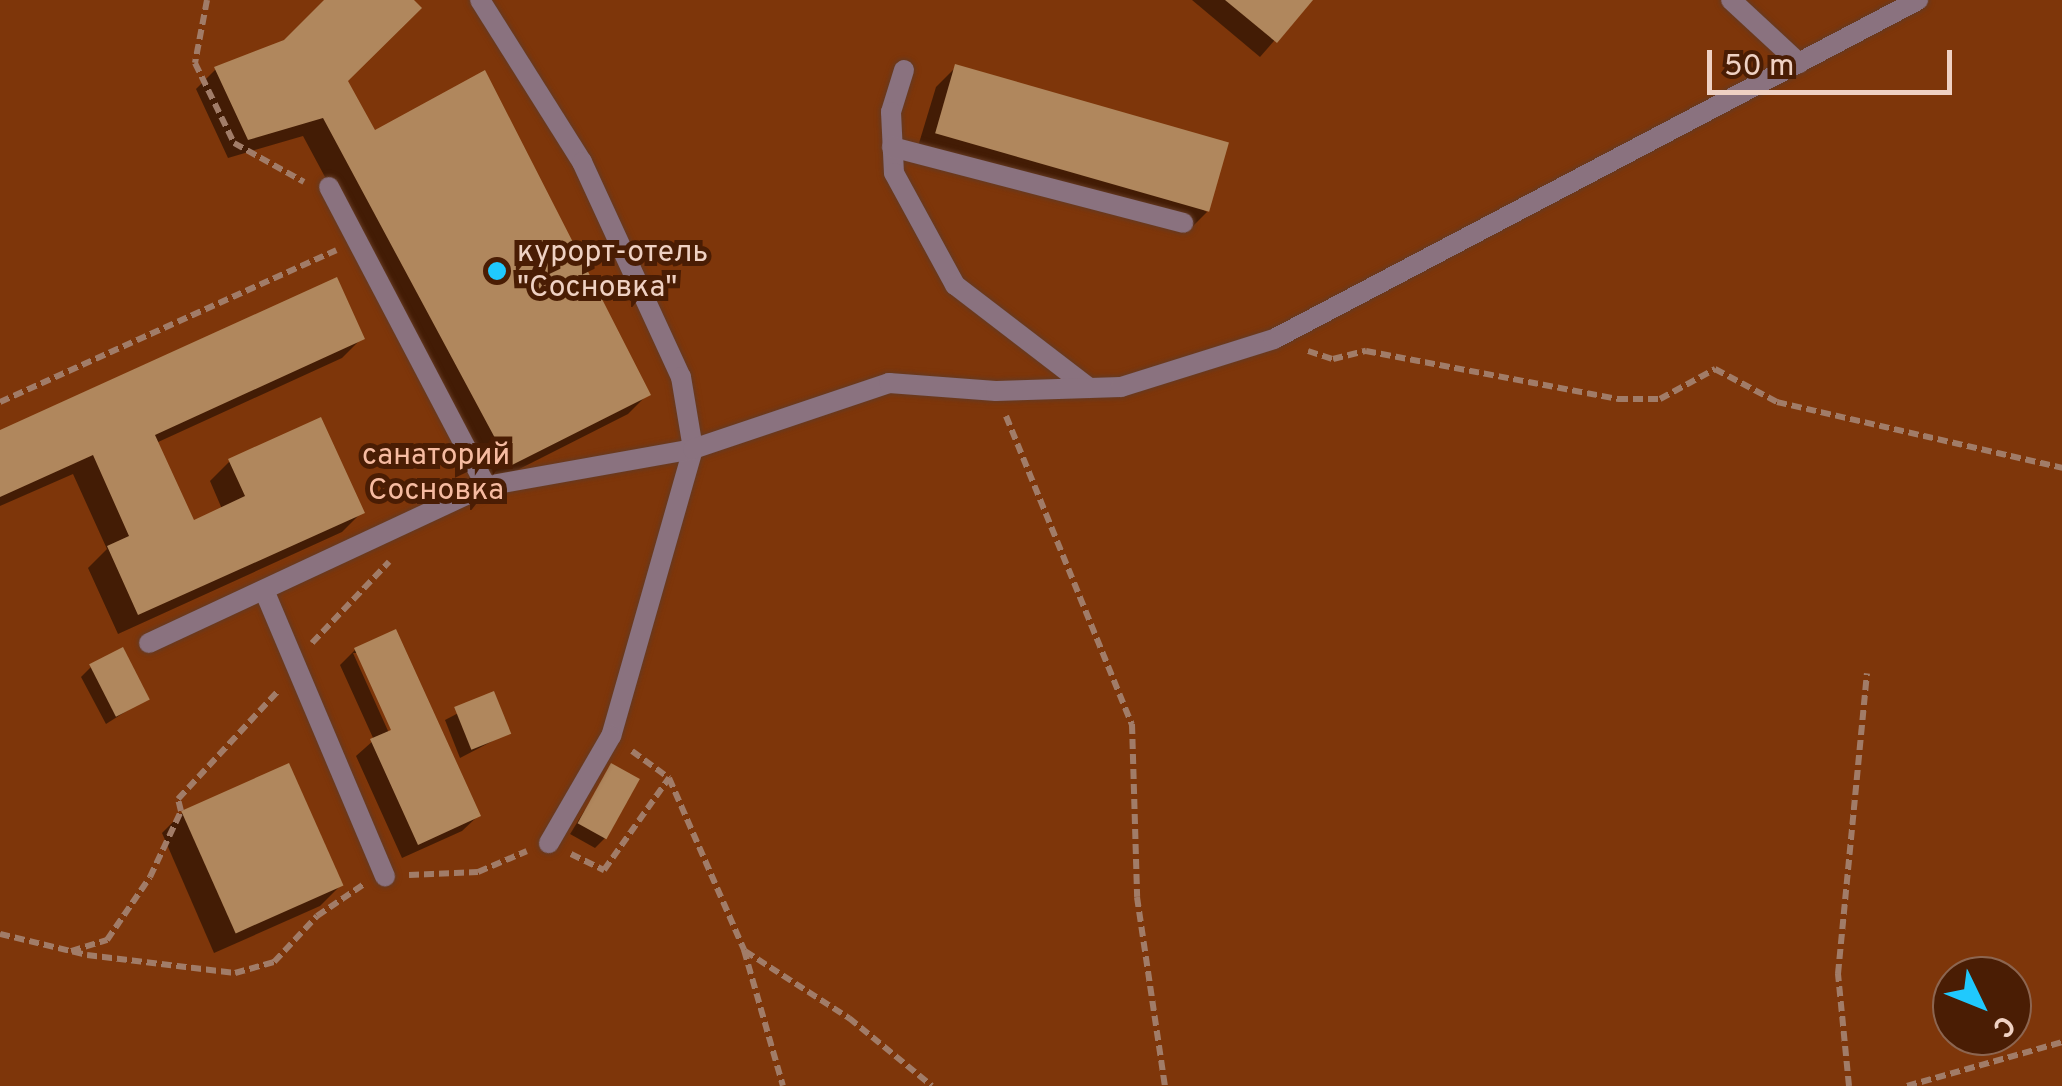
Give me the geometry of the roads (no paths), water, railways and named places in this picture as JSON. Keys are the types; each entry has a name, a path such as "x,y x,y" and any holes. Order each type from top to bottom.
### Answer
{"lane":[{"path":"480,0 582,162 681,377 693,449 611,736 549,843"},
{"path":"1731,0 1799,63"},
{"path":"150,643 486,486 693,449 889,383 996,392 1122,387 1274,339 1918,0"},
{"path":"904,70 891,112 894,173 955,285 1089,388"},
{"path":"892,147 1183,223"},
{"path":"328,186 486,486"},
{"path":"264,590 385,876"}],"place":[{"name":"курорт-отель \"Сосновка\"","path":"497,271"}],"park label":[{"name":"санаторий Сосновка","path":"436,474"}]}
